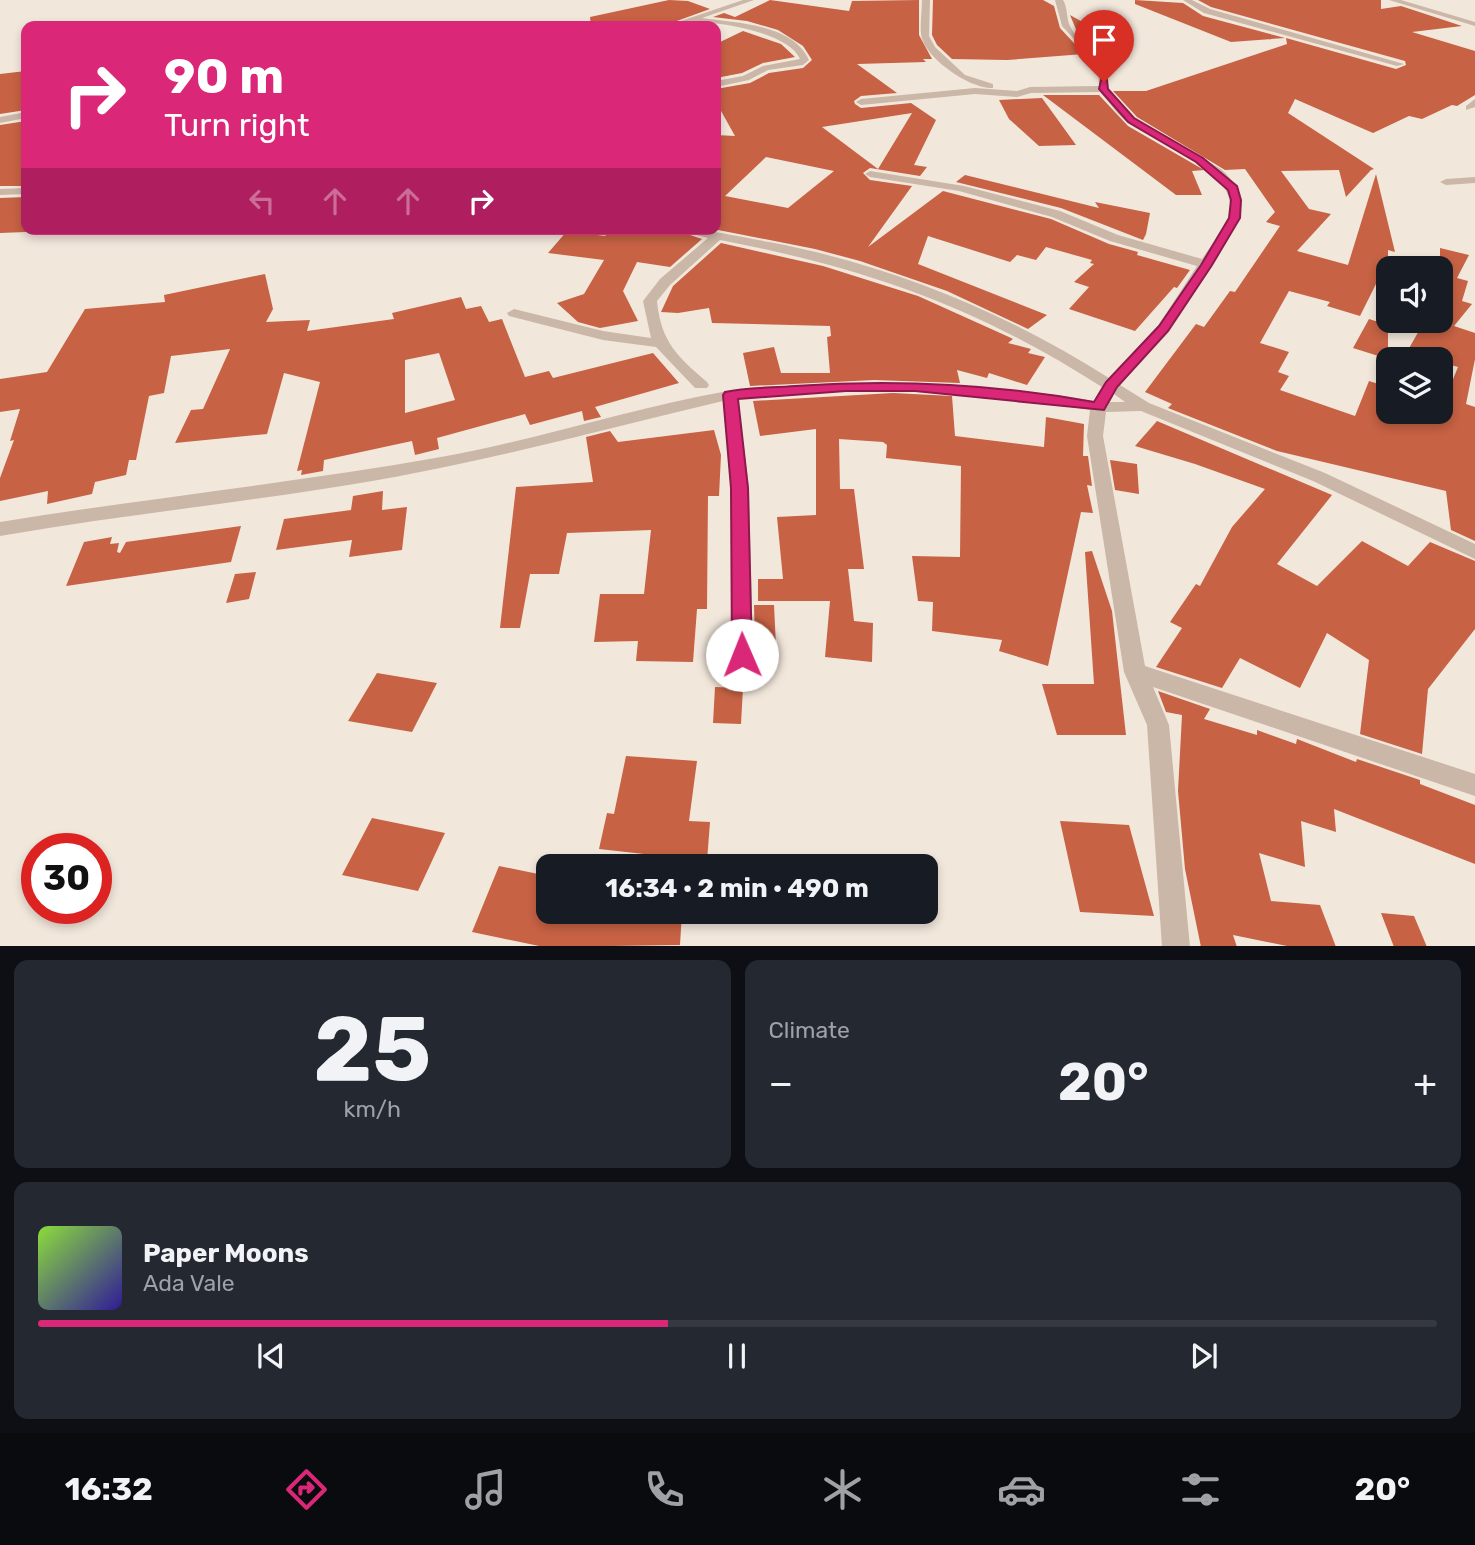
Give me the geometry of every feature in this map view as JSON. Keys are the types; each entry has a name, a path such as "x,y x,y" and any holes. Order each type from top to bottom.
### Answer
{"street":[{"path":"685,21 750,0"},
{"path":"926,0 925,36 949,66 962,76 1017,94"},
{"path":"1059,0 1063,4 1064,23 1070,32 1103,64 1106,74 1103,89"},
{"path":"1187,0 1208,11 1400,64"},
{"path":"1393,0 1475,24"},
{"path":"691,19 701,21"},
{"path":"721,25 778,36 800,48 804,55 804,60 800,63 766,68 746,78 721,83"},
{"path":"861,102 975,91 1017,94 1030,90 1103,89 1131,120 1199,160 1233,189 1236,200 1234,218 1164,329 1111,385 1099,407 1095,436 1135,672 1158,725 1175,946"},
{"path":"0,120 21,117"},
{"path":"870,174 960,188 1056,214 1114,238 1206,265"},
{"path":"1446,182 1475,180"},
{"path":"0,192 21,191"},
{"path":"713,235 795,251 863,269 940,296 997,320 1053,349 1143,407 1319,477 1475,552"},
{"path":"701,385 662,349 651,317 650,301 665,282 718,236"},
{"path":"514,313 612,340 660,343"},
{"path":"0,529 444,462 730,395 846,387 915,386 1053,399 1099,407 1143,407"},
{"path":"730,395 740,488 742,655"},
{"path":"1135,672 1475,785"}],"building":[{"path":"669,0 688,1 710,9 677,21 590,21 590,17"},
{"path":"770,0 849,11 852,1 919,0 919,35 932,59 923,59 926,62 857,64 897,93 861,96 854,101 855,104 861,108 911,103 936,120 914,165 927,167 920,176 870,168 863,173 870,180 912,186 868,247 943,191 1051,219 1109,244 1138,252 1137,255 1190,270 1177,288 1174,287 1135,331 1069,309 1089,287 1074,282 1094,264 1090,263 1092,260 1046,247 1036,260 1017,255 1010,262 928,236 918,264 1047,315 1028,329 947,291 860,261 721,231 721,135 735,136 721,111 721,88 750,83 769,73 803,68 812,60 803,46 778,30 747,21 713,17 724,13 735,17","holes":["912,113 878,169 822,127","766,157 834,171 788,208 725,196"]},
{"path":"933,0 1043,0 1054,6 1060,28 1084,54 1007,60 952,59 937,45 932,35"},
{"path":"1135,0 1183,3 1203,16 1285,38 1231,42 1135,4"},
{"path":"1198,0 1381,0 1381,9 1401,6 1462,26 1412,32 1475,51 1475,95 1457,106 1452,105 1422,119 1409,116 1373,133 1295,99 1288,113 1374,169 1346,197 1339,170 1281,171 1309,209 1331,214 1297,251 1348,265 1376,174 1395,252 1388,250 1388,256 1376,256 1376,284 1360,316 1327,306 1330,302 1289,291 1260,343 1289,352 1278,372 1289,376 1280,390 1355,416 1369,381 1376,383 1376,424 1453,424 1453,379 1458,367 1453,366 1453,347 1410,347 1418,333 1453,333 1453,256 1440,256 1440,248 1469,255 1457,278 1468,281 1462,301 1472,304 1454,326 1475,333 1475,359 1466,404 1475,407 1475,541 1451,530 1446,491 1277,451 1168,408 1172,404 1145,392 1196,324 1204,327 1230,291 1235,292 1280,226 1266,222 1275,212 1245,169 1225,170 1137,117 1113,91 1146,91 1287,44 1286,38 1396,69 1406,65 1405,61 1211,7"},
{"path":"1070,15 1133,50 1100,53 1078,34"},
{"path":"743,31 781,44 795,57 763,63 742,73 721,77 721,42"},
{"path":"21,72 21,111 0,114 0,74"},
{"path":"1043,95 1099,95 1128,126 1204,170 1192,171 1202,195 1176,195"},
{"path":"1042,98 1076,145 1039,146 1009,119 999,100"},
{"path":"21,122 21,186 0,186 0,125"},
{"path":"965,175 1099,208 1095,202 1150,213 1146,234 1143,240 1061,208 956,182"},
{"path":"21,197 21,232 0,233 0,198"},
{"path":"564,235 690,235 702,239 670,267 637,262 623,291 638,321 600,328 578,322 557,303 584,294 604,260 548,253"},
{"path":"721,243 823,266 918,296 1013,339 1008,343 1031,349 1028,353 1045,357 1027,385 989,373 987,378 957,370 960,383 874,380 750,386 743,353 774,347 781,373 830,373 827,337 831,336 830,326 712,323 709,308 678,313 661,312 673,286"},
{"path":"265,274 273,309 266,322 310,320 307,331 394,319 392,313 461,297 466,309 481,306 489,322 502,319 525,377 549,371 553,378 653,353 679,383 595,407 601,417 584,421 582,411 530,425 525,414 437,438 439,449 415,455 412,441 324,460 323,471 301,475 302,470 297,471 320,382 284,373 267,434 175,443 191,410 203,409 230,349 171,356 164,393 149,396 136,460 129,460 126,475 95,482 92,494 47,504 48,491 0,501 0,478 14,440 10,441 20,409 0,412 0,379 47,372 85,309 165,302 164,295","holes":["439,353 455,400 405,413 405,360"]},
{"path":"1369,319 1376,321 1376,333 1388,333 1388,347 1376,347 1376,355 1353,348"},
{"path":"893,393 952,396 955,436 1044,447 1046,417 1084,424 1083,456 1088,456 1092,486 1087,485 1093,513 1081,512 1048,666 999,651 1002,640 932,631 933,602 918,601 912,556 960,557 961,466 886,458 887,445 883,442 839,439 840,489 854,489 864,569 848,569 854,621 873,623 872,662 825,657 830,601 758,601 758,579 783,579 777,517 816,515 816,429 760,436 753,401"},
{"path":"1157,421 1332,495 1277,564 1317,586 1362,541 1408,566 1430,542 1475,561 1475,629 1428,689 1422,754 1360,734 1369,660 1327,633 1300,688 1240,658 1222,688 1156,667 1182,628 1170,622 1196,584 1200,586 1232,527 1265,489 1135,446"},
{"path":"714,430 721,455 719,496 708,496 707,609 697,609 693,662 636,661 638,641 594,642 600,594 644,594 651,530 567,533 559,574 530,574 520,628 500,628 516,487 593,482 586,437 610,431 618,442"},
{"path":"1110,460 1137,464 1139,494 1115,490"},
{"path":"383,491 382,510 407,507 402,550 349,557 352,540 276,550 284,519 351,510 353,496"},
{"path":"241,526 231,562 66,586 84,542 112,537 110,544 119,543 117,552 120,553 126,542"},
{"path":"1092,551 1112,611 1126,735 1057,735 1042,684 1094,684 1085,552"},
{"path":"256,572 249,599 226,603 235,574"},
{"path":"754,605 774,605 776,646 755,646"},
{"path":"377,673 437,683 412,732 348,721"},
{"path":"715,687 743,688 741,724 713,723"},
{"path":"1158,691 1210,709 1204,719 1257,735 1257,730 1296,744 1297,739 1356,762 1357,759 1420,780 1420,784 1475,805 1475,864 1334,809 1336,832 1301,821 1305,867 1259,853 1271,901 1320,905 1336,946 1287,946 1233,935 1237,946 1201,946 1185,869 1178,791 1182,715 1166,712"},
{"path":"626,756 697,761 689,821 710,822 708,854 644,854 599,849 607,813 614,814"},
{"path":"372,818 445,833 418,891 342,875"},
{"path":"1060,821 1129,825 1154,916 1080,912"},
{"path":"499,866 536,874 536,924 681,924 680,945 539,946 472,932"},
{"path":"1381,913 1414,916 1427,946 1394,946"}],"route":[{"path":"742,655 740,488 730,395 846,387 915,386 1053,399 1099,407 1111,385 1164,329 1206,265 1234,218 1236,200 1233,189 1199,160 1131,120 1103,89 1104,82"}]}
